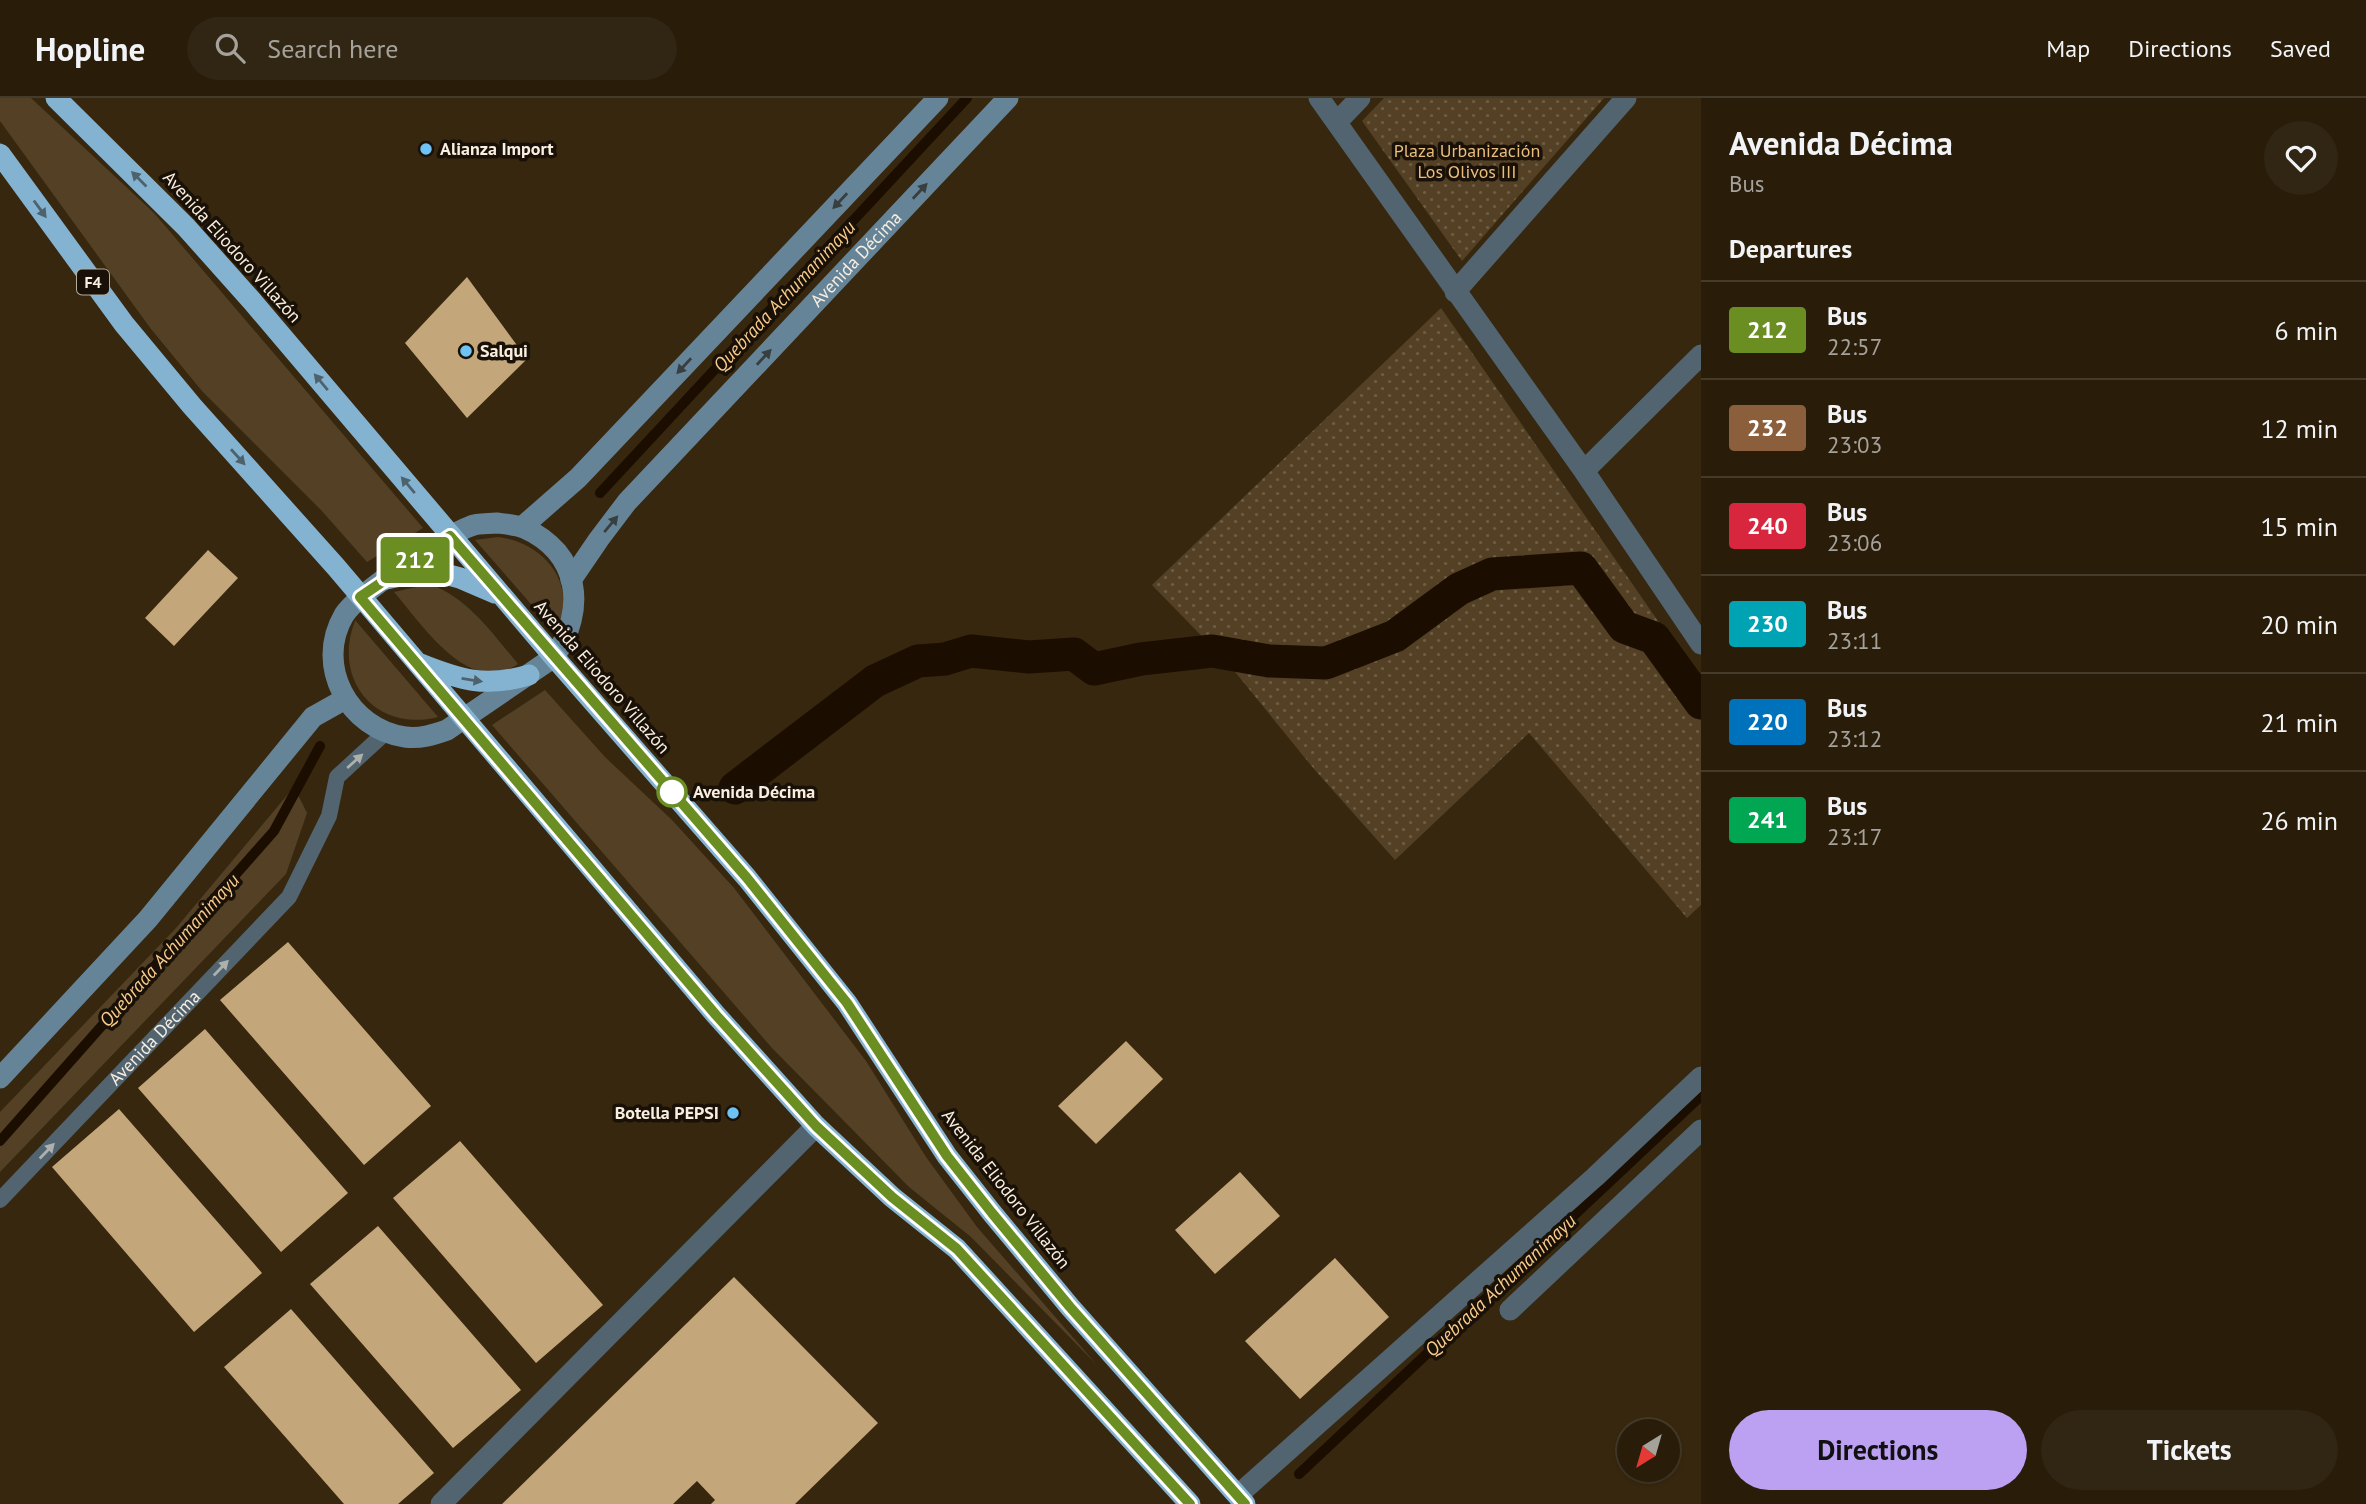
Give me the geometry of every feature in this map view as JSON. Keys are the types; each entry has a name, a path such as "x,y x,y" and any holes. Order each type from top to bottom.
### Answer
{"highway":[{"name":"Avenida Eliodoro Villazón","path":"56,98 195,236 500,595 747,878 838,992 947,1156 992,1213 1070,1307 1242,1500"},
{"name":"F4","path":"0,154 124,324 716,1015 816,1126 892,1197 957,1249 1190,1504"},
{"path":"386,579 430,570 460,578 500,595"},
{"path":"416,663 452,677 480,682 504,682 529,675"}],"main road":[{"path":"522,527 579,478 937,98"},
{"name":"Avenida Décima","path":"571,580 627,502 1008,98"},
{"path":"485,524 522,527 544,539 561,558 571,580 575,601 573,621 565,641 554,657 447,730 427,737 407,737 386,732 368,723 345,699 339,688 333,663 335,639 344,615 360,597 450,536 472,526 485,524"},
{"path":"0,1078 148,919 313,717 345,699"}],"street":[{"path":"1319,98 1584,471 1701,644"},
{"path":"1337,122 1360,98"},
{"path":"1455,292 1626,98"},
{"path":"1584,471 1701,355"},
{"path":"1242,1500 1701,1077"},
{"path":"442,1504 816,1126"},
{"path":"1510,1310 1701,1130"}],"lane":[{"name":"Avenida Décima","path":"0,1200 289,897 329,816 337,777 386,732"}],"green space":[{"path":"0,98 31,98 154,213 423,528 367,562 321,510 202,391 151,329 0,121"},
{"name":"Plaza Urbanización Los Olivos III","path":"1384,98 1604,98 1462,261 1362,121"},
{"path":"1441,308 1701,683 1701,905 1687,918 1529,733 1395,860 1314,769 1227,662 1152,585"},
{"path":"498,537 525,545 547,561 555,571 563,597 563,615 557,634 475,540"},
{"path":"430,584 457,598 468,608 518,664 500,672 482,672 465,665 448,653 394,592"},
{"path":"355,620 438,717 415,720 395,717 378,709 364,697 349,663 349,642"},
{"path":"545,690 605,757 672,820 734,888 866,1061 926,1157 977,1227 1097,1365 971,1237 909,1187 772,1048 492,725"},
{"path":"294,787 307,813 286,874 0,1172 0,1112 176,928"}],"building":[{"name":"Salqui","path":"467,277 527,359 467,418 405,343"},
{"path":"208,550 238,578 174,646 145,618"},
{"path":"288,942 431,1106 364,1165 220,1000"},
{"path":"205,1029 348,1193 281,1252 138,1088"},
{"path":"1126,1041 1163,1079 1096,1144 1058,1106"},
{"name":"Botella PEPSI","path":"734,1107 740,1113 734,1119 728,1113"},
{"path":"119,1109 262,1273 194,1332 52,1167"},
{"path":"460,1141 603,1305 536,1363 393,1198"},
{"path":"1240,1172 1280,1216 1215,1274 1175,1230"},
{"path":"378,1226 521,1390 453,1448 310,1284"},
{"path":"1335,1258 1389,1317 1300,1399 1245,1341"},
{"path":"734,1277 878,1423 795,1504 711,1504 715,1500 697,1481 673,1504 502,1504"},
{"path":"291,1309 434,1473 398,1504 344,1504 224,1367"}],"waterway":[{"name":"Quebrada Achumanimayu","path":"600,493 967,98"},
{"path":"735,788 875,681 918,661 945,659 971,651 1029,657 1074,654 1094,669 1141,659 1212,651 1269,661 1326,663 1395,636 1459,589 1492,574 1581,568 1624,627 1654,638 1701,703"},
{"name":"Quebrada Achumanimayu","path":"0,1141 274,831 320,746"},
{"name":"Quebrada Achumanimayu","path":"1299,1474 1701,1096"}],"bus line":[{"name":"212","path":"1190,1504 957,1249 892,1197 816,1126 716,1015 360,597 450,536 747,878 847,1003 947,1156 992,1213 1070,1307 1245,1504"}],"place":[{"name":"Alianza Import","path":"426,149"},
{"name":"Salqui","path":"466,351"},
{"name":"Avenida Décima","path":"672,792"},
{"name":"Botella PEPSI","path":"733,1113"}]}
